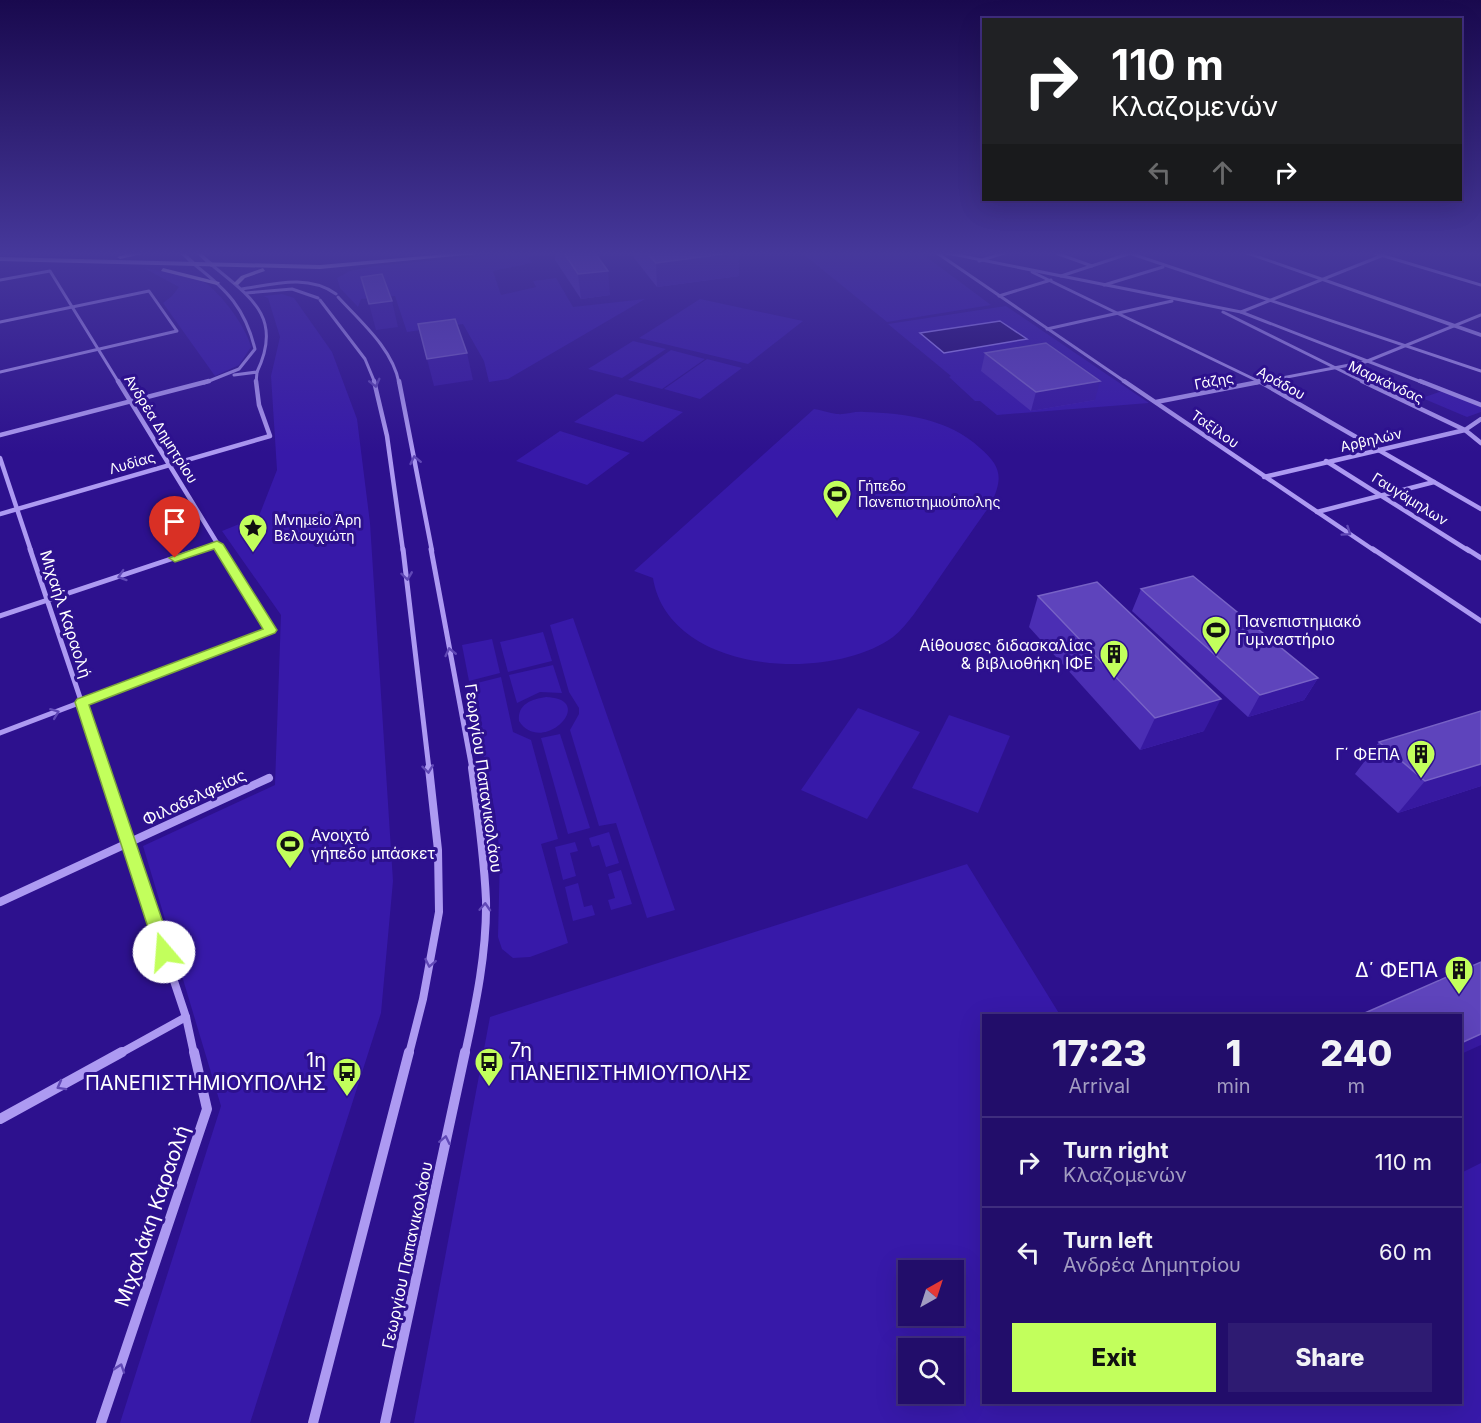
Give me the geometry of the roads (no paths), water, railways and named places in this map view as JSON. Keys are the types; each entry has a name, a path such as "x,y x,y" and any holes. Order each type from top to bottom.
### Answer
{"street":[{"name":"Ανδρέα Δημητρίου","path":"80,319 270,630 81,702"},
{"path":"0,372 177,331 169,319"},
{"path":"225,377 249,362 255,349 246,319"},
{"path":"0,435 225,377 257,372 267,350 265,319"},
{"path":"313,1423 423,999 439,912 438,850 409,592 387,436 373,375 365,359 335,319"},
{"name":"Γεωργίου Παπανικολάου","path":"359,319 379,342 398,376 469,745 483,842 486,902 479,989 385,1423"},
{"name":"Ταξίλου","path":"1033,319 1481,621"},
{"path":"1047,329 1092,319"},
{"name":"Αράδου","path":"1128,319 1260,382 1481,509"},
{"name":"Μαρκάνδας","path":"1237,319 1334,369 1465,430 1481,442"},
{"path":"1261,319 1365,362 1481,405"},
{"path":"1326,319 1481,371"},
{"path":"1436,319 1481,335"},
{"name":"Γάζης","path":"1156,402 1365,362 1471,319"},
{"name":"Λυδίας","path":"0,514 270,436 257,404 255,387 257,372"},
{"name":"Αρβηλών","path":"1264,477 1465,430 1481,419"},
{"name":"Μιχαήλ Καραολή","path":"0,458 186,1017"},
{"name":"Γαυγάμηλων","path":"1326,461 1481,558"},
{"path":"1317,512 1434,482"},
{"path":"0,616 217,544"},
{"path":"0,734 81,702"},
{"name":"Φιλαδελφείας","path":"0,902 269,778"},
{"path":"0,1119 186,1017"},
{"name":"Μιχαλάκη Καραολή","path":"101,1423 207,1110 186,1017"}],"place":[{"name":"Γήπεδο Πανεπιστημιούπολης","path":"837,520"},
{"name":"Μνημείο Άρη Βελουχιώτη","path":"253,554"},
{"name":"Πανεπιστημιακό Γυμναστήριο","path":"1216,656"},
{"name":"Αίθουσες διδασκαλίας & βιβλιοθήκη ΙΦΕ","path":"1114,680"},
{"name":"Γ΄ ΦΕΠΑ","path":"1421,780"},
{"name":"Ανοιχτό γήπεδο μπάσκετ","path":"290,870"},
{"name":"Δ΄ ΦΕΠΑ","path":"1459,996"},
{"name":"7η ΠΑΝΕΠΙΣΤΗΜΙΟΥΠΟΛΗΣ","path":"489,1088"},
{"name":"1η ΠΑΝΕΠΙΣΤΗΜΙΟΥΠΟΛΗΣ","path":"347,1098"}]}
